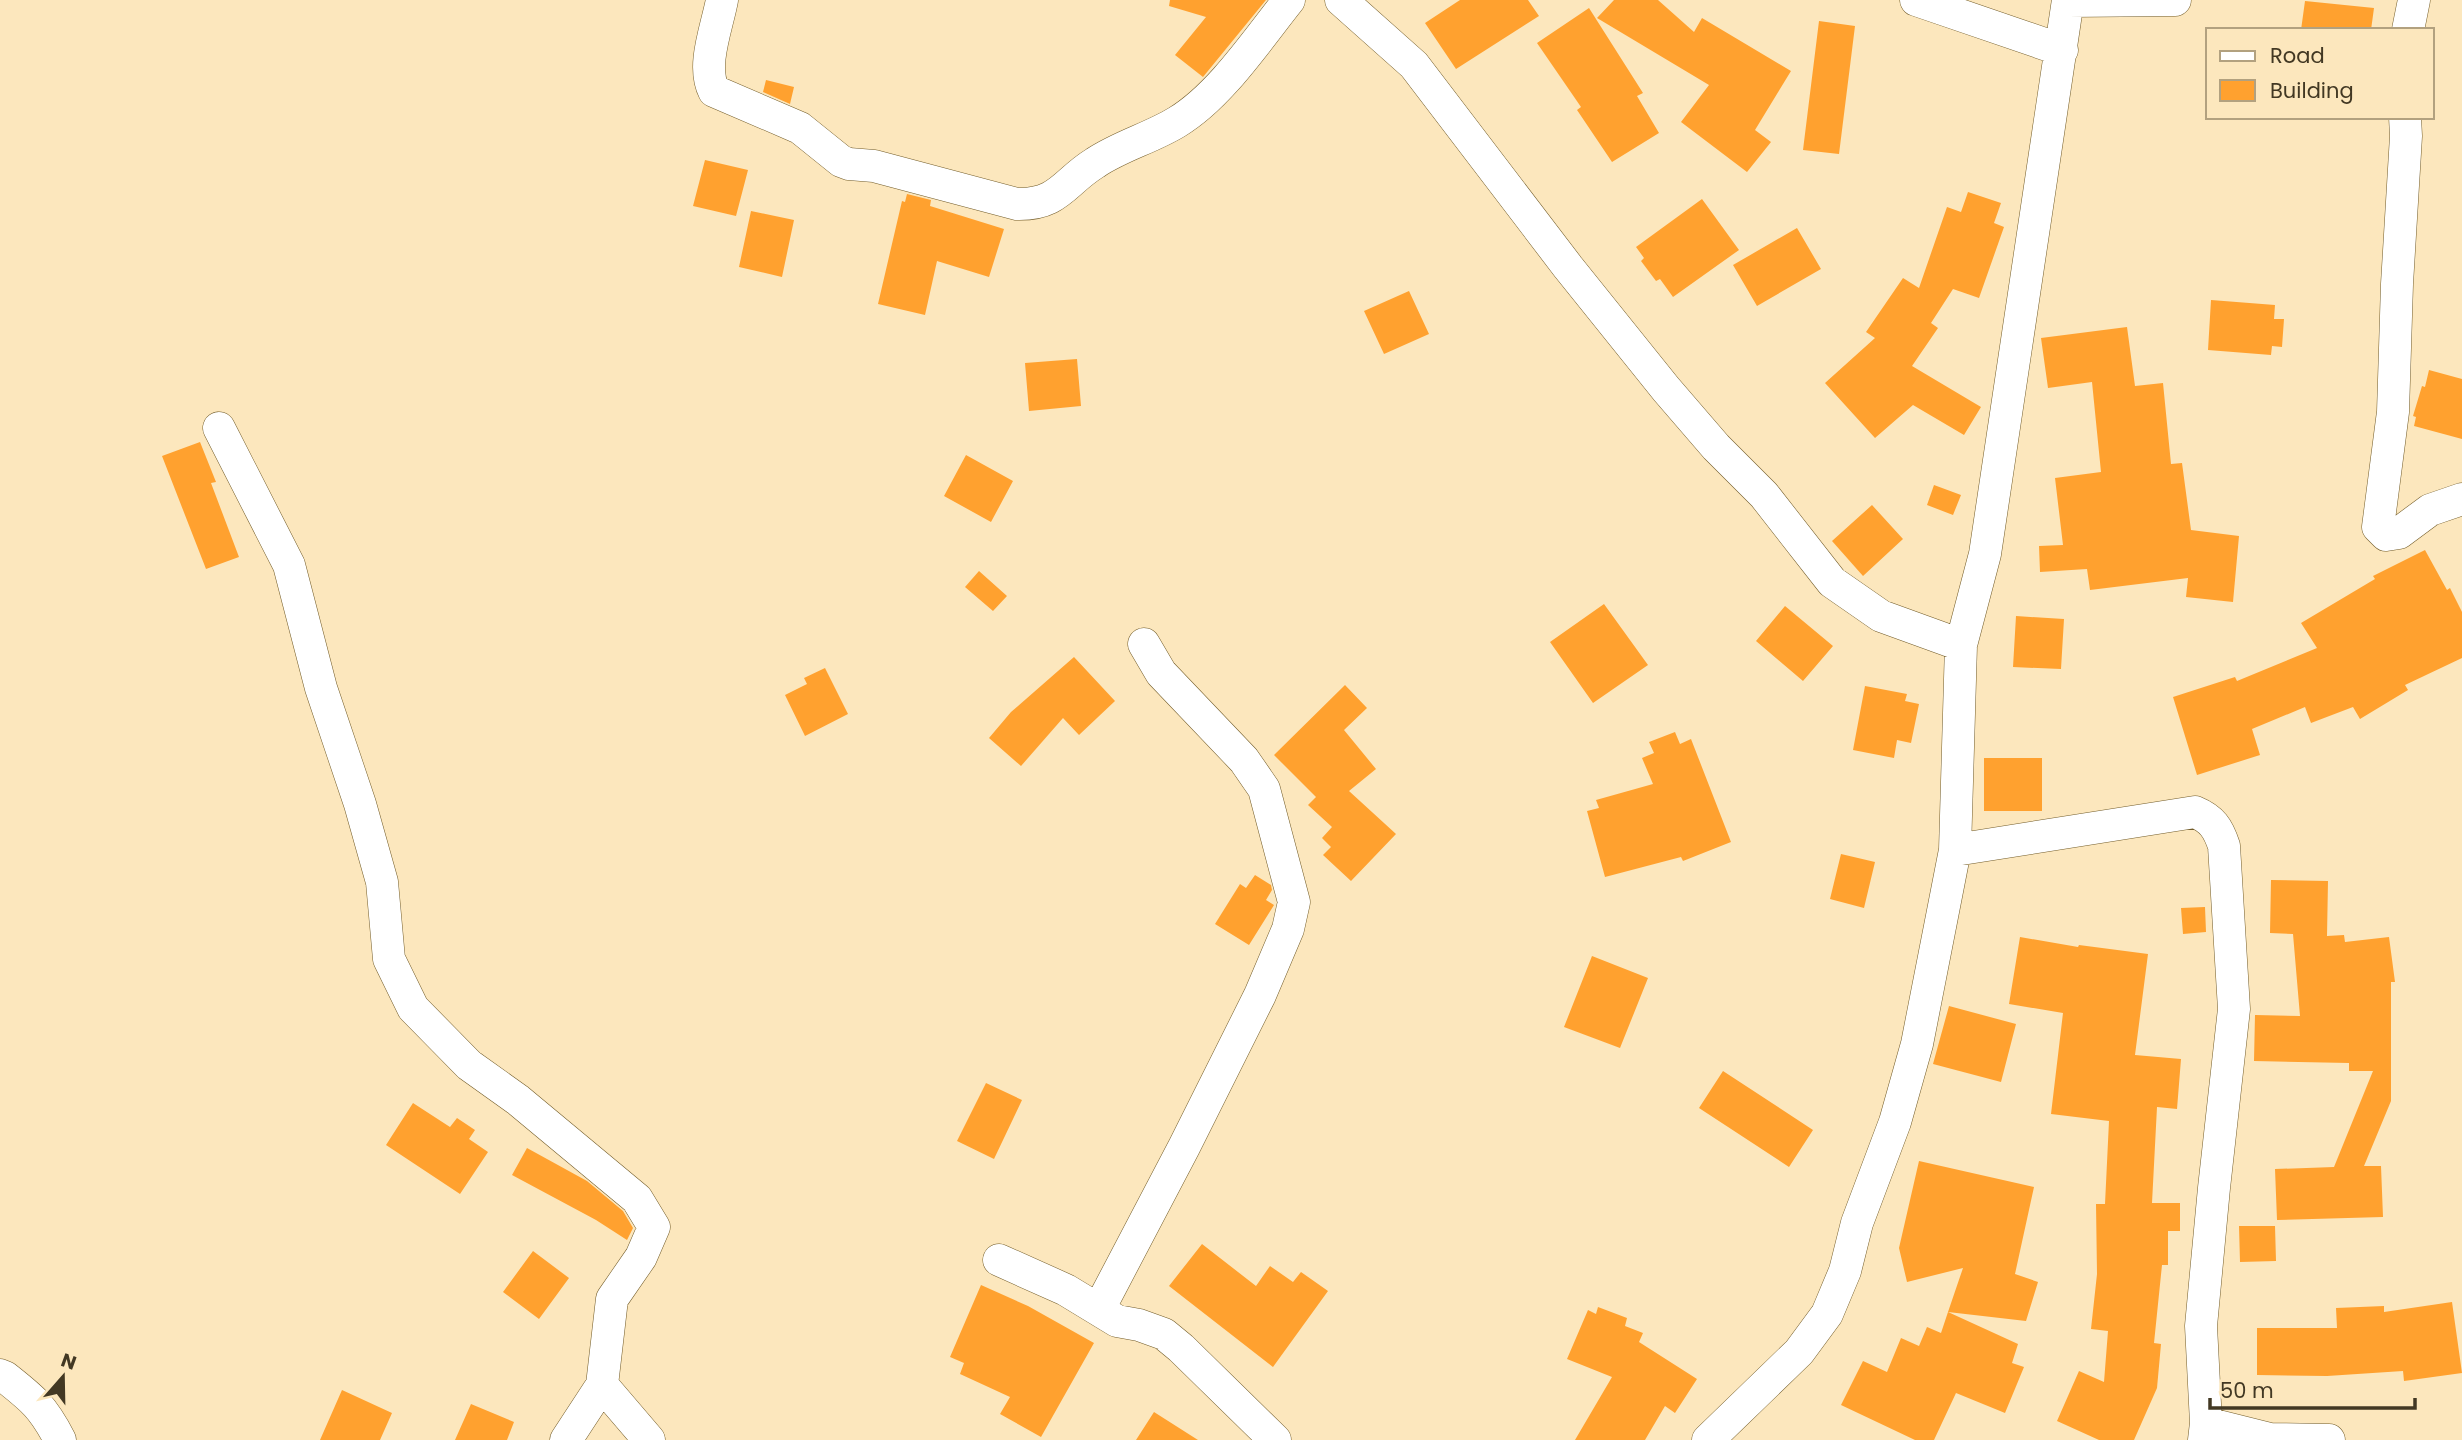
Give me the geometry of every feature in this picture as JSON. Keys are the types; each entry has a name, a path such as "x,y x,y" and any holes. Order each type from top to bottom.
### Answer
{"street":[{"path":"722,0 710,65 709,82 714,91 800,128 829,152 849,164 873,166 1017,204 1036,205 1055,196 1095,163 1178,121 1208,99 1289,0"},
{"path":"1341,0 1414,65 1617,328 1716,447 1764,495 1832,582 1881,616 1961,645"},
{"path":"1916,0 2062,50"},
{"path":"1708,1440 1799,1352 1827,1314 1845,1270 1857,1223 1895,1122 1910,1070 1955,850 1961,645 1984,554 2068,0 2175,0"},
{"path":"2408,28 2414,0"},
{"path":"2405,119 2393,412 2378,527 2386,535 2399,533 2430,510 2462,499"},
{"path":"219,428 289,565 321,688 360,804 382,882 389,959 413,1007 469,1065 518,1100 637,1199 654,1227 641,1257 612,1299 602,1385 566,1440"},
{"path":"1099,1309 1260,995 1288,929 1294,902 1264,789 1244,760 1161,673 1144,644"},
{"path":"1955,850 2194,812 2207,817 2218,828 2224,846 2234,1009 2201,1326 2205,1431 2269,1440 2329,1440"},
{"path":"999,1260 1066,1290 1117,1321 1164,1334 1275,1440"},
{"path":"0,1375 47,1413 60,1440"},
{"path":"602,1385 649,1440"}],"building":[{"path":"1170,0 1266,0 1203,77 1175,55 1206,17 1169,6"},
{"path":"1460,0 1528,0 1539,16 1456,69 1425,23"},
{"path":"1614,0 1658,0 1694,32 1702,18 1791,71 1755,130 1771,142 1747,172 1681,122 1709,85 1597,18"},
{"path":"2305,1 2374,8 2371,28 2301,28"},
{"path":"1589,8 1643,93 1637,96 1659,133 1612,162 1577,110 1581,107 1537,43"},
{"path":"1819,21 1855,26 1839,154 1803,150"},
{"path":"766,80 794,87 790,104 763,92"},
{"path":"705,160 748,170 736,216 693,206"},
{"path":"1968,192 2001,203 1994,223 2004,227 1979,298 1953,289 1931,323 1938,328 1912,366 1981,407 1964,435 1913,405 1875,438 1825,383 1875,338 1866,332 1903,278 1919,288 1947,207 1961,212"},
{"path":"907,194 931,200 930,206 1004,229 989,277 937,261 925,315 878,304 902,201 905,202"},
{"path":"1702,199 1739,250 1673,297 1660,279 1656,281 1641,261 1644,258 1636,247"},
{"path":"751,211 794,220 782,277 739,267"},
{"path":"1797,228 1821,269 1757,306 1733,265"},
{"path":"1409,291 1429,334 1384,354 1364,311"},
{"path":"2211,300 2275,305 2274,319 2284,319 2282,347 2272,346 2271,355 2208,350"},
{"path":"2127,327 2135,386 2163,383 2171,464 2182,463 2191,530 2239,536 2233,602 2186,597 2188,578 2090,590 2087,569 2040,572 2039,546 2063,545 2055,478 2101,472 2092,382 2048,388 2041,338"},
{"path":"1077,359 1081,406 1029,411 1025,363"},
{"path":"2429,370 2462,379 2462,439 2414,426 2416,417 2413,416"},
{"path":"200,442 216,482 211,483 239,557 206,569 162,456"},
{"path":"966,455 1013,481 991,522 944,496"},
{"path":"1934,485 1961,495 1953,515 1927,505"},
{"path":"1872,505 1903,539 1863,576 1832,541"},
{"path":"2425,550 2462,612 2462,658 2405,685 2408,690 2360,719 2353,707 2311,723 2305,707 2252,729 2260,755 2197,775 2173,697 2235,677 2237,681 2317,648 2301,623 2375,579 2373,576"},
{"path":"979,571 1007,596 993,611 965,587"},
{"path":"1604,604 1648,665 1593,703 1550,642"},
{"path":"1785,606 1833,646 1803,681 1756,641"},
{"path":"2016,616 2064,619 2061,669 2013,667"},
{"path":"1074,657 1115,701 1079,735 1063,718 1021,766 989,738 1011,712"},
{"path":"825,668 848,714 805,736 785,695 807,684 804,678"},
{"path":"1345,685 1367,708 1344,730 1376,769 1349,791 1396,834 1351,881 1323,855 1331,847 1322,838 1332,827 1308,805 1316,797 1274,755"},
{"path":"1865,686 1907,694 1905,701 1919,704 1911,743 1897,740 1894,758 1853,750"},
{"path":"1675,732 1680,744 1691,739 1731,842 1683,861 1681,857 1605,877 1587,811 1599,808 1596,800 1653,784 1642,758 1654,753 1649,742"},
{"path":"1984,758 2042,758 2042,811 1984,811"},
{"path":"1841,854 1875,862 1864,908 1830,899"},
{"path":"1255,875 1271,885 1272,890 1266,900 1274,905 1249,945 1215,924 1240,884 1246,888"},
{"path":"2271,880 2328,881 2327,936 2344,935 2345,942 2389,937 2395,982 2391,982 2391,1101 2364,1166 2381,1166 2383,1217 2277,1220 2275,1169 2334,1167 2373,1071 2349,1071 2349,1063 2254,1061 2255,1015 2300,1016 2293,934 2270,933"},
{"path":"2205,907 2206,932 2183,934 2181,908"},
{"path":"2020,937 2078,947 2148,954 2135,1055 2181,1059 2177,1109 2157,1107 2152,1203 2180,1203 2180,1231 2168,1231 2168,1265 2162,1265 2154,1343 2161,1344 2157,1388 2134,1440 2099,1440 2057,1421 2079,1371 2104,1382 2108,1331 2091,1329 2097,1274 2096,1204 2105,1204 2109,1121 2051,1114 2063,1013 2009,1004"},
{"path":"1592,956 1648,978 1620,1048 1564,1027"},
{"path":"1949,1006 2016,1024 2001,1082 1933,1064"},
{"path":"1723,1071 1813,1130 1789,1167 1699,1108"},
{"path":"986,1083 1022,1100 994,1159 957,1141"},
{"path":"413,1103 450,1127 457,1118 475,1130 469,1139 488,1152 460,1194 386,1145"},
{"path":"527,1148 587,1181 623,1211 633,1228 627,1240 596,1220 512,1175"},
{"path":"1919,1161 2034,1187 2015,1274 2038,1282 2026,1321 1948,1312 1963,1268 1907,1282 1899,1248"},
{"path":"2239,1226 2275,1226 2276,1261 2240,1262"},
{"path":"1202,1244 1256,1286 1270,1266 1293,1282 1301,1272 1328,1291 1273,1367 1169,1286"},
{"path":"533,1251 569,1278 539,1319 503,1292"},
{"path":"981,1285 1028,1306 1094,1343 1041,1437 1000,1414 1010,1397 960,1374 964,1363 950,1357"},
{"path":"2452,1302 2462,1373 2404,1381 2403,1371 2327,1376 2257,1375 2257,1328 2337,1328 2336,1308 2384,1306 2384,1312"},
{"path":"1598,1307 1627,1318 1625,1326 1643,1333 1639,1342 1697,1379 1675,1413 1665,1406 1645,1440 1575,1440 1612,1377 1567,1359 1588,1310 1596,1314"},
{"path":"1948,1312 2018,1344 2012,1363 2024,1367 2005,1413 1956,1393 1934,1440 1915,1440 1841,1405 1863,1361 1887,1372 1901,1338 1919,1346 1927,1327 1941,1333"},
{"path":"342,1390 392,1413 380,1440 320,1440"},
{"path":"471,1404 514,1422 507,1440 455,1440"},
{"path":"1154,1412 1198,1440 1136,1440"}]}
